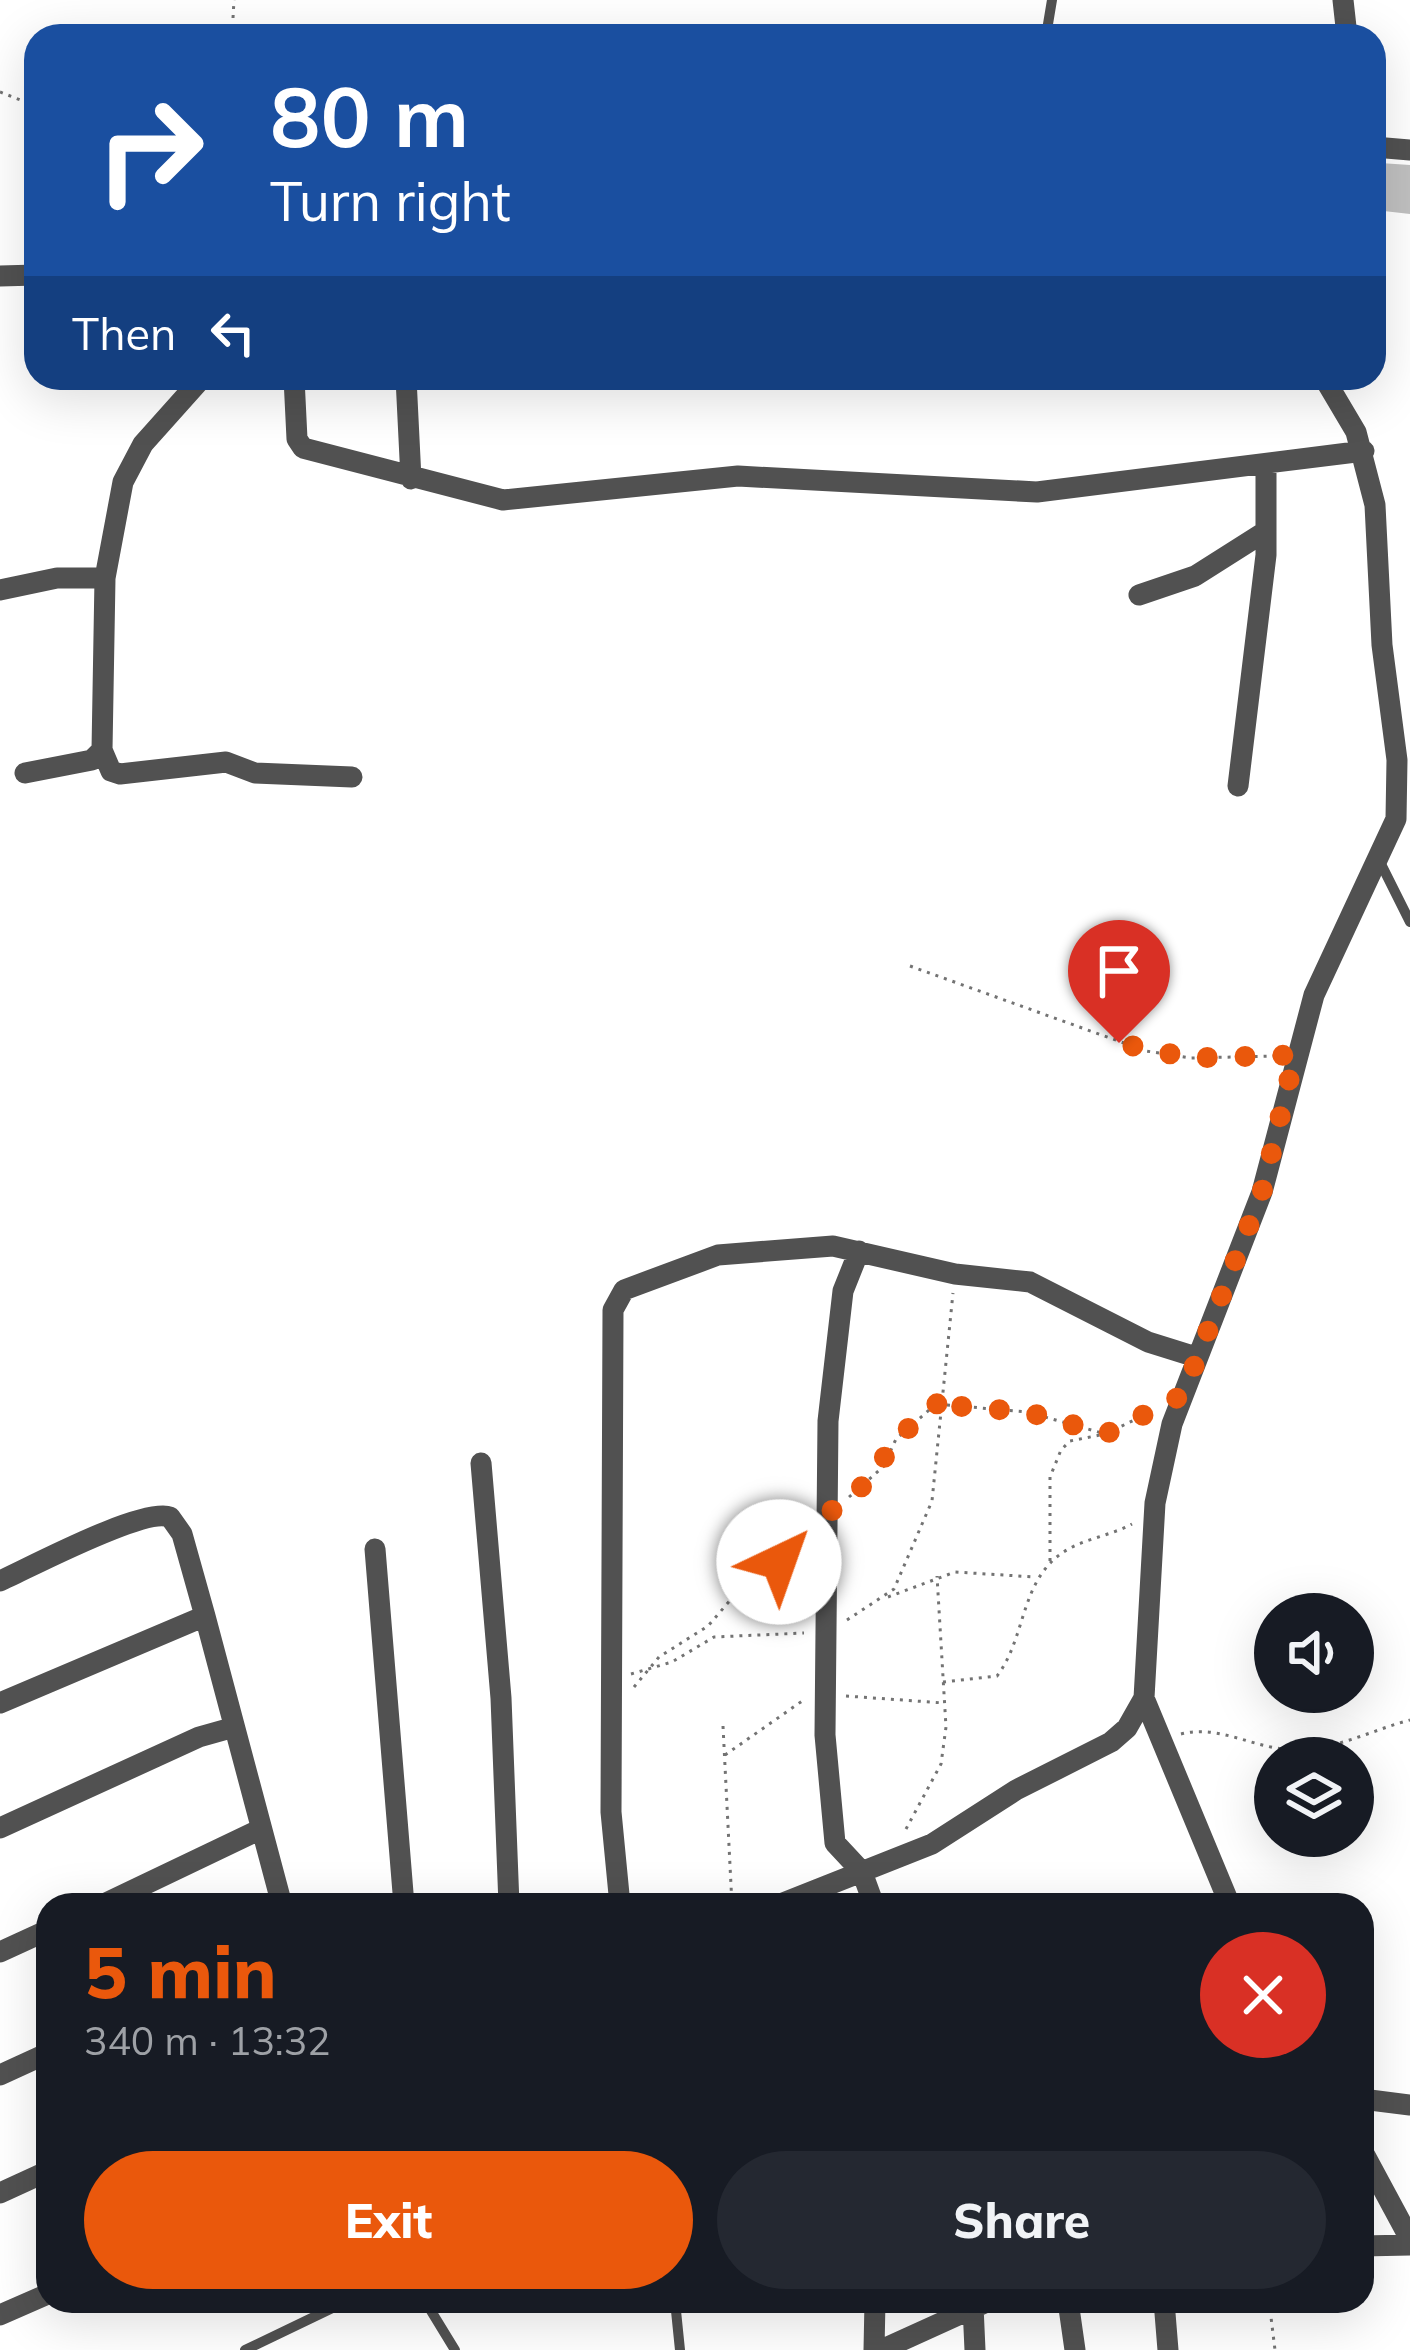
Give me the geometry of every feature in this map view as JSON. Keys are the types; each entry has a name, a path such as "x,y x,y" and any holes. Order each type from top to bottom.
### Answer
{"street":[{"path":"192,390 126,470 105,578 102,750 111,771 120,774 226,762 255,773 352,777"},
{"path":"295,390 297,439 303,448 503,500 738,476 1037,492 1364,451"},
{"path":"407,390 411,479"},
{"path":"1225,1893 1144,1698 1155,1503 1196,1357 1262,1192 1314,995 1396,819 1377,521 1364,451 1331,390"},
{"path":"1238,786 1266,531 1266,465"},
{"path":"1139,595 1195,576 1266,531"},
{"path":"0,590 57,578 105,578"},
{"path":"25,772 92,760 102,750"},
{"path":"619,1893 611,1813 615,1303 631,1285 718,1255 796,1245 859,1251 955,1274 1030,1282 1148,1342 1196,1357"},
{"path":"859,1251 843,1291 835,1340 827,1685 833,1835 873,1869 874,1893"},
{"path":"481,1463 501,1699 509,1893"},
{"path":"0,1581 164,1513 182,1534 279,1893"},
{"path":"375,1549 403,1893"},
{"path":"0,1703 206,1616"},
{"path":"810,1893 932,1844 1016,1790 1111,1742 1127,1728 1144,1698"},
{"path":"0,1828 199,1737 232,1728"},
{"path":"127,1893 261,1829"},
{"path":"0,1952 36,1936"},
{"path":"0,2075 36,2058"},
{"path":"1374,2100 1410,2105"},
{"path":"1374,2173 1410,2242 1374,2245"},
{"path":"0,2193 36,2176"},
{"path":"0,2314 36,2299"},
{"path":"876,2313 878,2350 961,2313"},
{"path":"975,2350 980,2313"},
{"path":"1070,2313 1075,2350"},
{"path":"1165,2313 1168,2350"}],"lane":[{"path":"1379,859 1410,922"},
{"path":"248,2349 322,2313"},
{"path":"432,2313 454,2350"},
{"path":"676,2313 680,2350"}],"path":[{"path":"910,966 1146,1052 1190,1058 1295,1055"},
{"path":"886,1597 905,1573 932,1501 955,1274"},
{"path":"1050,1562 1055,1461 1070,1441 1106,1434 1183,1395"},
{"path":"633,1688 646,1670 708,1626 733,1598 766,1583 783,1550 870,1480 896,1439 946,1396"},
{"path":"945,1405 1027,1412 1106,1434"},
{"path":"943,1682 997,1676 1012,1656 1039,1577 1050,1562 1068,1549 1127,1528 1155,1503"},
{"path":"646,1670 714,1637 828,1631 886,1597 937,1576 973,1571 1039,1577"},
{"path":"873,1869 941,1764 944,1703 937,1576"},
{"path":"724,1756 827,1685 944,1703"},
{"path":"1161,1740 1189,1732 1217,1732 1286,1749 1306,1748 1335,1745 1410,1720"},
{"path":"723,1726 731,1893"},
{"path":"1270,2313 1275,2350"}],"building":[{"path":"1386,163 1410,165 1410,214 1386,211"}],"route":[{"path":"779,1562 783,1550 870,1480 883,1467 896,1439 946,1396 945,1405 1027,1412 1106,1434 1183,1395 1262,1192 1295,1055 1190,1058 1119,1043"}]}
